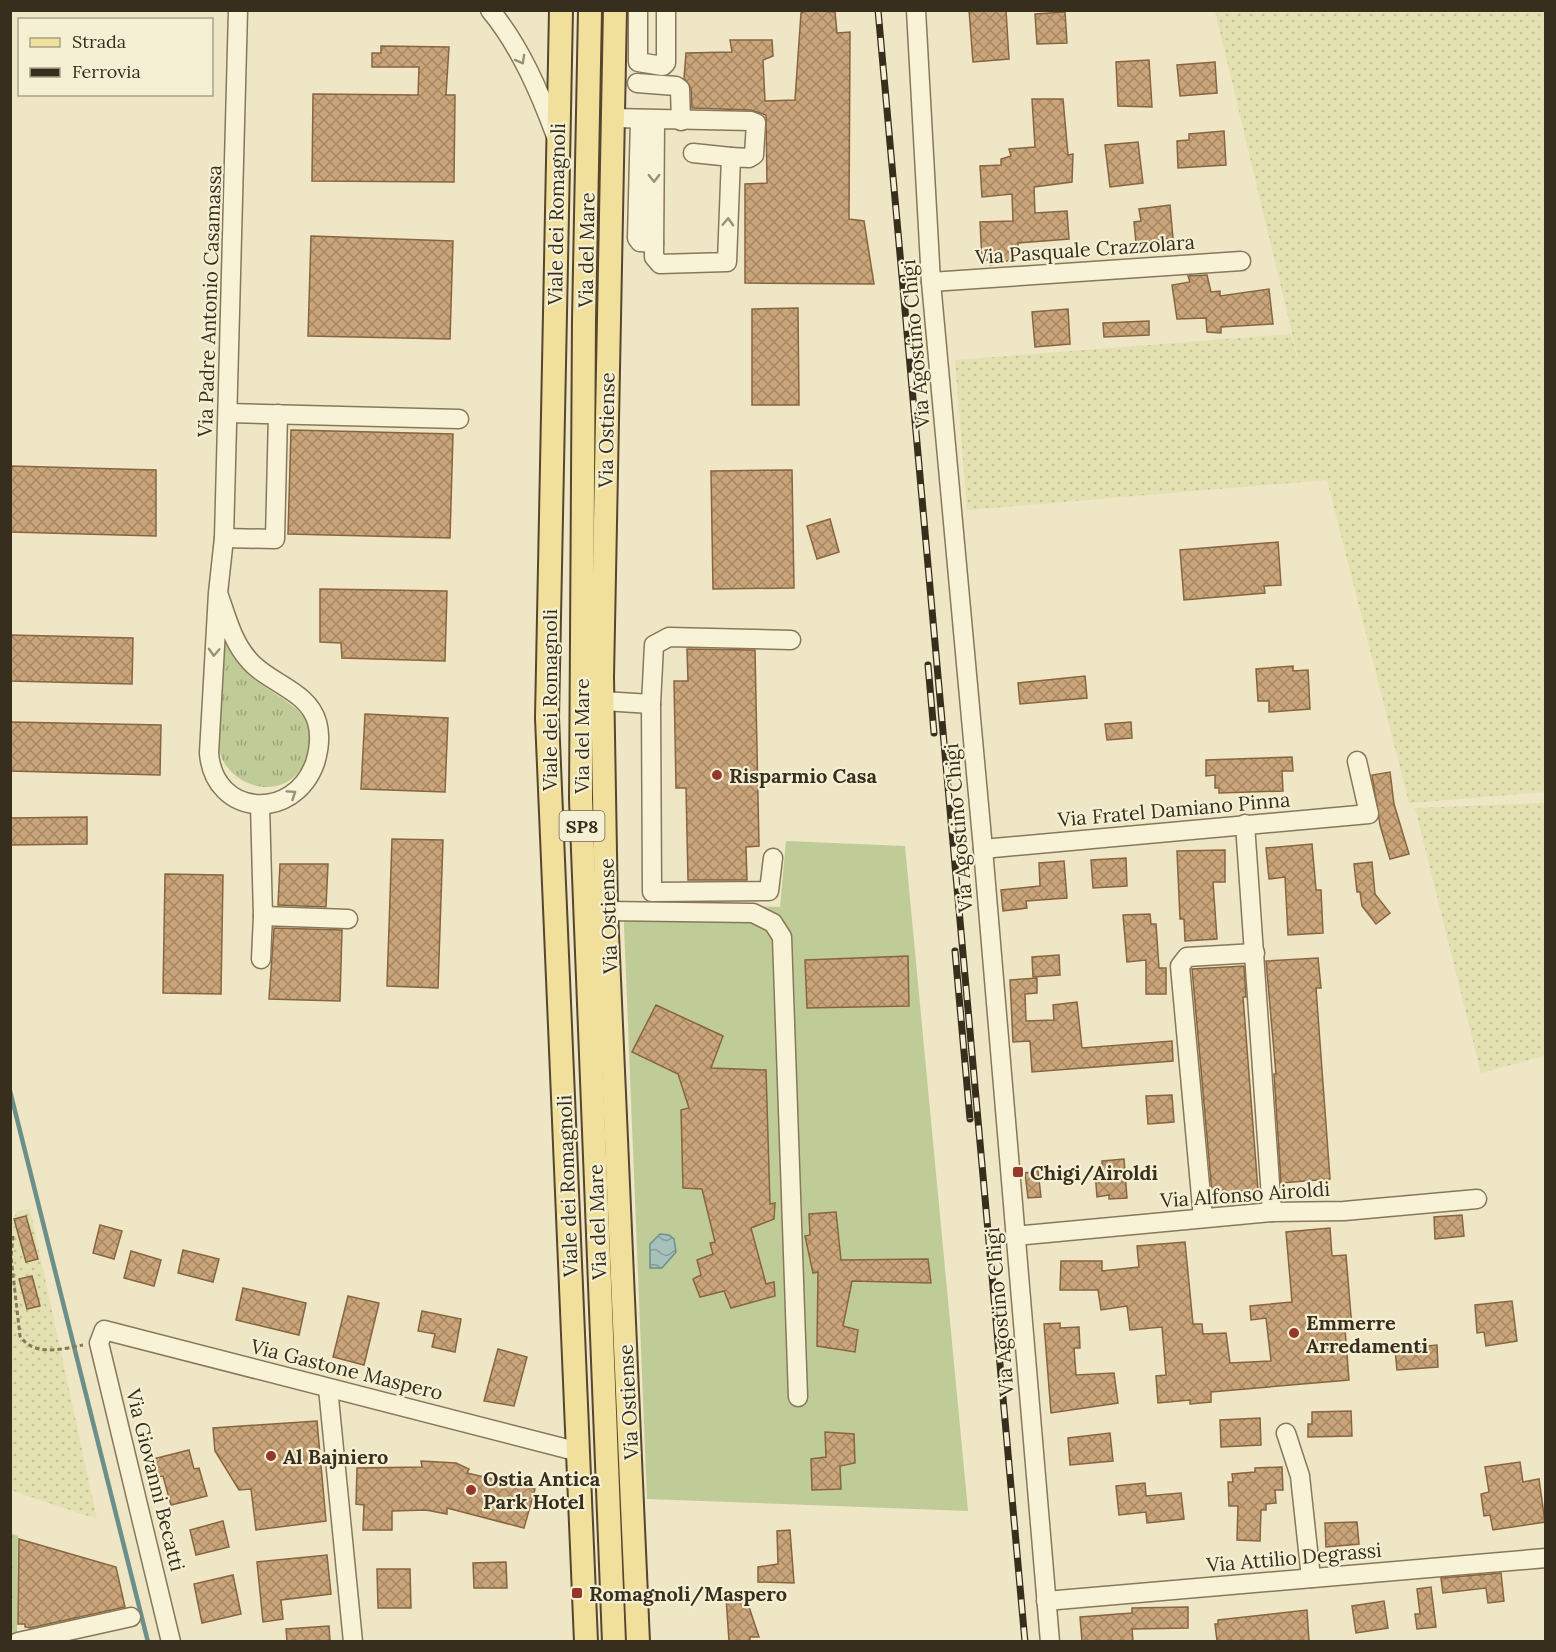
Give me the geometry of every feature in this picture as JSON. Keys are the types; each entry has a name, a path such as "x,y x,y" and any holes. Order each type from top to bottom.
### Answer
{"main road":[{"name":"Viale dei Romagnoli","path":"561,10 547,710 586,1641"},
{"name":"Via del Mare","path":"590,10 581,760 614,1641"},
{"name":"Via Ostiense","path":"615,10 603,701 606,910 638,1641"}],"street":[{"name":"Via Padre Antonio Casamassa","path":"218,593 235,638 246,658 259,671 302,699 318,726 318,754 305,784 284,800 260,804 240,800 228,792 215,777 209,753 218,593 224,538 238,10"},
{"path":"490,10 507,34 541,96 557,139"},
{"path":"638,10 638,62 663,66 666,63 666,10"},
{"name":"Via Agostino Chigi","path":"916,10 931,282 983,849 1050,1641"},
{"path":"637,83 676,86 680,89 687,121"},
{"path":"613,118 751,121 756,123 754,154 749,158 693,153"},
{"path":"647,120 654,257 660,264 727,262 731,157"},
{"name":"Via Pasquale Crazzolara","path":"931,282 1241,261"},
{"path":"228,413 459,419"},
{"path":"224,538 275,539 278,414"},
{"path":"773,858 769,891 652,892 651,704 654,645 669,637 791,640"},
{"path":"603,701 651,704"},
{"name":"Via Fratel Damiano Pinna","path":"983,849 1369,814 1357,761"},
{"path":"260,804 263,916 261,959"},
{"path":"1245,824 1272,1212"},
{"path":"606,910 753,913 773,923 782,937 798,1397"},
{"path":"263,916 348,919"},
{"path":"1203,1218 1180,966 1187,957 1255,953"},
{"name":"Via Alfonso Airoldi","path":"1015,1236 1272,1212 1344,1210 1478,1199"},
{"name":"Via Gastone Maspero","path":"104,1330 579,1452"},
{"name":"Via Giovanni Becatti","path":"104,1330 99,1342 171,1641"},
{"path":"328,1388 353,1641"},
{"path":"1286,1433 1300,1476 1311,1578"},
{"name":"Via Attilio Degrassi","path":"1047,1601 1545,1558"},
{"path":"18,1641 131,1617"}],"path":[{"path":"13,1236 11,1257 20,1336 26,1345 37,1349 58,1350 82,1345"}],"shaded area":[{"path":"1215,11 1545,11 1545,792 1409,803 1327,480 967,510 955,360 1291,334 1303,379"},
{"path":"1545,803 1545,1056 1481,1073 1415,808"},
{"path":"30,1209 97,1519 11,1490 10,1228 17,1211"}],"green space":[{"path":"223,633 234,656 245,671 299,711 307,722 311,734 311,749 303,766 293,778 281,785 267,787 253,785 230,770 222,758 218,744"},
{"path":"786,841 905,846 968,1511 647,1499 623,901 780,907"},
{"path":"10,1533 18,1536 17,1635 11,1636"}],"water":[{"path":"660,1234 669,1235 674,1239 676,1252 662,1268 650,1268 650,1244"}],"building":[{"path":"806,10 835,12 837,33 850,32 849,219 864,221 874,284 745,283 745,184 767,183 766,115 751,110 692,108 691,88 684,78 686,53 732,52 730,40 772,40 773,56 763,60 765,101 795,100 801,13"},
{"path":"969,10 1006,10 1009,59 973,62"},
{"path":"1065,12 1067,43 1037,44 1035,14"},
{"path":"381,46 449,47 446,95 455,95 454,182 312,181 313,94 418,95 419,67 372,67 372,53 381,53"},
{"path":"1149,60 1152,107 1118,106 1116,62"},
{"path":"1215,62 1217,93 1180,96 1177,65"},
{"path":"1032,99 1063,99 1068,155 1073,154 1072,182 1034,187 1035,213 1067,211 1069,239 1018,243 1018,248 1014,247 1015,259 990,265 989,260 982,260 980,222 1013,221 1012,194 982,197 980,166 1001,165 1001,159 1011,156 1009,149 1035,147"},
{"path":"1224,131 1226,165 1178,168 1177,141 1189,140 1189,134"},
{"path":"1138,142 1143,183 1110,187 1105,145"},
{"path":"1170,205 1173,238 1136,243 1134,222 1141,221 1139,209"},
{"path":"311,236 453,241 450,339 308,336"},
{"path":"1207,275 1211,292 1220,291 1220,296 1269,289 1273,324 1221,327 1221,333 1207,332 1206,318 1177,319 1172,285 1190,282 1188,276"},
{"path":"798,308 799,405 752,405 752,309"},
{"path":"1068,309 1070,344 1035,347 1032,312"},
{"path":"1149,321 1149,335 1104,337 1103,323"},
{"path":"291,430 453,434 450,538 288,534"},
{"path":"10,466 156,470 156,536 10,532"},
{"path":"792,470 794,588 713,589 711,471"},
{"path":"830,519 839,552 817,559 807,526"},
{"path":"1278,542 1281,585 1264,586 1265,593 1184,600 1180,550"},
{"path":"320,589 447,591 445,661 342,658 341,643 320,642"},
{"path":"10,635 133,638 132,684 10,681"},
{"path":"687,649 755,650 759,846 746,847 747,880 688,880 686,788 676,788 674,681 688,681"},
{"path":"1293,666 1293,671 1308,670 1310,709 1269,712 1269,701 1258,701 1256,669"},
{"path":"1085,676 1087,698 1020,704 1018,683"},
{"path":"365,714 448,718 445,792 361,789"},
{"path":"10,722 161,725 160,775 10,771"},
{"path":"1131,722 1132,738 1107,740 1105,724"},
{"path":"1292,757 1293,771 1282,771 1283,791 1219,793 1219,788 1215,788 1215,775 1206,776 1206,760"},
{"path":"1390,772 1394,804 1409,854 1390,859 1380,825 1372,775"},
{"path":"87,817 87,844 10,845 10,818"},
{"path":"392,839 443,840 438,988 387,986"},
{"path":"1312,844 1316,890 1321,890 1323,933 1288,935 1285,877 1269,879 1266,848"},
{"path":"1225,850 1225,882 1213,882 1217,939 1185,941 1184,919 1180,919 1177,851"},
{"path":"1126,858 1127,886 1093,888 1091,860"},
{"path":"1064,861 1067,898 1026,901 1027,908 1003,911 1001,890 1040,886 1039,863"},
{"path":"1372,862 1375,894 1390,913 1376,924 1362,906 1360,892 1357,892 1354,864"},
{"path":"280,864 328,864 326,907 278,905"},
{"path":"165,874 223,875 221,994 163,993"},
{"path":"1150,914 1151,924 1156,924 1159,968 1166,968 1166,994 1146,994 1146,960 1127,962 1123,915"},
{"path":"274,928 342,930 340,1001 269,999"},
{"path":"1059,955 1060,975 1033,977 1032,957"},
{"path":"908,956 909,1006 807,1008 805,960"},
{"path":"1318,958 1321,988 1316,988 1330,1179 1281,1183 1274,1074 1276,1074 1266,961"},
{"path":"1244,966 1246,997 1243,997 1258,1190 1212,1193 1192,969"},
{"path":"1037,978 1037,993 1025,994 1026,1021 1054,1020 1053,1005 1077,1002 1082,1048 1172,1041 1173,1061 1032,1072 1030,1041 1013,1042 1010,980"},
{"path":"656,1005 723,1036 711,1068 766,1070 770,1204 775,1203 774,1219 751,1228 766,1284 774,1282 775,1296 731,1308 724,1291 700,1297 693,1279 701,1275 697,1260 713,1254 710,1243 715,1242 702,1189 683,1188 681,1110 689,1108 678,1074 632,1052"},
{"path":"1172,1095 1174,1122 1148,1124 1146,1096"},
{"path":"1124,1159 1127,1198 1109,1199 1109,1195 1097,1197 1095,1172 1102,1171 1102,1161"},
{"path":"1038,1171 1041,1197 1028,1198 1025,1173"},
{"path":"836,1212 841,1260 928,1259 931,1283 852,1281 843,1326 858,1330 855,1352 817,1346 818,1272 813,1273 805,1236 810,1235 809,1214"},
{"path":"1462,1215 1464,1236 1435,1239 1434,1217"},
{"path":"26,1216 38,1259 26,1262 14,1219"},
{"path":"100,1225 122,1231 114,1259 93,1253"},
{"path":"1330,1228 1332,1256 1346,1255 1352,1328 1345,1329 1349,1380 1211,1392 1211,1402 1190,1404 1190,1400 1158,1403 1156,1376 1166,1375 1162,1327 1130,1330 1127,1306 1101,1310 1098,1290 1060,1290 1061,1261 1102,1261 1102,1271 1139,1267 1137,1246 1185,1242 1193,1324 1202,1324 1203,1334 1226,1333 1230,1363 1271,1361 1266,1318 1251,1320 1250,1306 1292,1302 1286,1232"},
{"path":"183,1250 219,1259 213,1282 178,1273"},
{"path":"131,1251 161,1260 154,1286 124,1278"},
{"path":"32,1276 40,1306 27,1309 19,1279"},
{"path":"243,1288 306,1303 299,1335 236,1320"},
{"path":"348,1296 379,1303 364,1365 333,1357"},
{"path":"1512,1301 1517,1341 1486,1346 1484,1332 1477,1333 1475,1305"},
{"path":"422,1311 461,1319 455,1352 432,1347 435,1334 418,1331"},
{"path":"1060,1323 1060,1328 1079,1327 1080,1348 1074,1348 1076,1375 1114,1373 1118,1403 1051,1413 1044,1324"},
{"path":"1437,1345 1438,1367 1397,1370 1395,1349"},
{"path":"498,1349 527,1357 514,1406 484,1401"},
{"path":"1351,1411 1352,1436 1308,1437 1308,1424 1312,1424 1312,1412"},
{"path":"1260,1418 1261,1445 1221,1447 1220,1420"},
{"path":"317,1421 326,1521 256,1530 251,1489 239,1490 215,1451 213,1428"},
{"path":"825,1432 854,1434 855,1463 840,1466 841,1489 812,1490 811,1459 826,1457"},
{"path":"1110,1433 1113,1461 1070,1465 1068,1438"},
{"path":"189,1450 194,1469 199,1468 207,1496 171,1505 163,1476 158,1477 153,1459"},
{"path":"421,1461 456,1463 469,1469 467,1473 535,1489 524,1528 447,1508 447,1514 426,1510 392,1511 392,1530 363,1530 364,1505 356,1504 357,1468 422,1467"},
{"path":"1520,1462 1523,1482 1539,1479 1545,1522 1493,1530 1490,1515 1484,1516 1481,1494 1489,1492 1485,1467"},
{"path":"1282,1467 1283,1490 1275,1490 1276,1503 1266,1504 1266,1510 1261,1510 1260,1541 1237,1540 1238,1506 1229,1506 1228,1482 1233,1482 1232,1474 1255,1472 1255,1468"},
{"path":"1145,1483 1146,1496 1181,1493 1184,1519 1147,1523 1146,1512 1119,1515 1116,1486"},
{"path":"223,1521 229,1547 196,1555 190,1530"},
{"path":"1357,1522 1359,1544 1326,1547 1325,1523"},
{"path":"790,1530 794,1583 758,1582 758,1567 778,1564 777,1531"},
{"path":"19,1539 116,1567 125,1607 30,1628 25,1627 25,1624 18,1624"},
{"path":"327,1555 331,1594 281,1600 283,1619 263,1622 257,1562"},
{"path":"506,1562 507,1588 474,1588 473,1563"},
{"path":"377,1569 410,1569 411,1608 378,1608"},
{"path":"1501,1573 1504,1601 1488,1603 1486,1588 1443,1593 1441,1578"},
{"path":"233,1575 241,1614 202,1623 194,1584"},
{"path":"1431,1587 1436,1627 1417,1629 1415,1614 1420,1614 1417,1589"},
{"path":"726,1597 746,1598 759,1637 750,1637 750,1641 729,1641"},
{"path":"1384,1601 1388,1628 1356,1633 1352,1606"},
{"path":"1188,1607 1188,1628 1132,1629 1133,1641 1082,1641 1080,1617 1132,1613 1132,1608"},
{"path":"1307,1610 1309,1641 1217,1641 1215,1624 1218,1624 1218,1620"},
{"path":"329,1626 330,1641 287,1641 286,1629"}],"waterway":[{"path":"10,1091 148,1642"}],"railway":[{"path":"878,10 1025,1642"},
{"path":"928,665 934,733"},
{"path":"955,951 970,1119"}],"place":[{"name":"Risparmio Casa","path":"717,775"},
{"name":"Chigi/Airoldi","path":"1018,1172"},
{"name":"Emmerre Arredamenti","path":"1294,1333"},
{"name":"Al Bajniero","path":"271,1456"},
{"name":"Ostia Antica Park Hotel","path":"471,1490"},
{"name":"Romagnoli/Maspero","path":"577,1593"}]}
